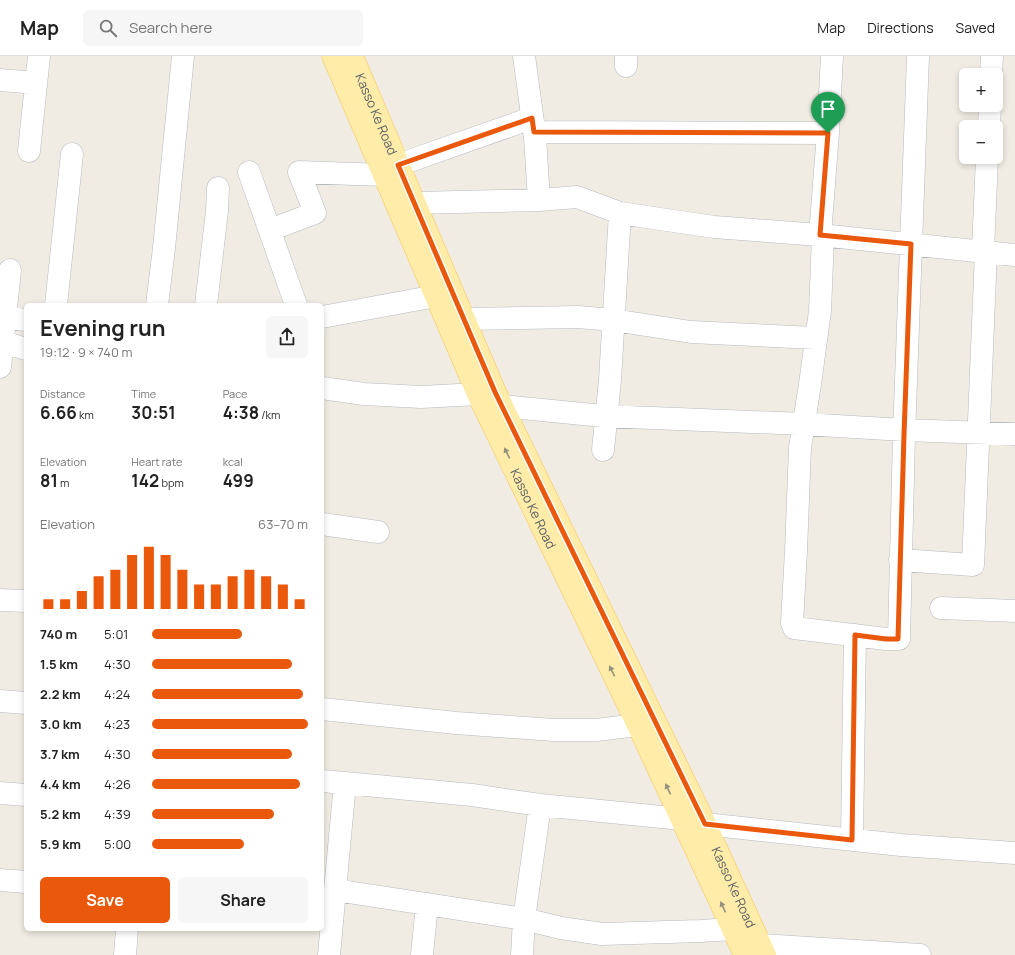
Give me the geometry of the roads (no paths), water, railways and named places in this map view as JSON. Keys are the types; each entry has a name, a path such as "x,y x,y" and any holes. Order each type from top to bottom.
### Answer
{"main road":[{"name":"Kasso Ke Road","path":"333,56 391,170 415,203 502,406 705,824 757,952"},
{"name":"Kasso Ke Road","path":"352,56 436,296 478,394 638,725 733,929 757,952"}],"street":[{"path":"29,150 39,56"},
{"path":"157,303 183,56"},
{"path":"524,56 533,125 539,200"},
{"path":"832,56 821,236 820,311 800,448 792,623 794,628 886,639 898,639 918,56"},
{"path":"991,68 992,56"},
{"path":"0,80 36,84"},
{"path":"270,230 315,213 299,172 391,170 533,125 828,133"},
{"path":"56,303 72,154"},
{"path":"900,560 973,565 988,164"},
{"path":"249,172 295,303"},
{"path":"206,303 217,211 218,188"},
{"path":"415,203 539,200 577,197 620,213 714,227 911,244 1015,255"},
{"path":"603,450 607,416 620,213"},
{"path":"0,366 1,342 10,318 10,270"},
{"path":"324,317 436,296"},
{"path":"464,319 578,317 613,320 691,332 816,338"},
{"path":"1,342 24,348"},
{"path":"324,388 364,394 420,398 478,394"},
{"path":"502,406 607,416 1015,434"},
{"path":"324,524 378,532"},
{"path":"0,600 24,601"},
{"path":"941,608 1015,611"},
{"path":"852,840 855,635"},
{"path":"0,701 24,703"},
{"path":"324,709 456,723 554,730 596,730 638,725"},
{"path":"324,780 472,795 540,805 682,818"},
{"path":"329,955 331,882 345,783"},
{"path":"0,793 24,795"},
{"path":"522,955 524,919 540,805"},
{"path":"705,824 901,845 1015,853"},
{"path":"0,880 24,882"},
{"path":"331,882 427,904 524,919 561,928 602,934 733,929"},
{"path":"422,955 427,904"},
{"path":"124,955 128,931"},
{"path":"757,952 920,955"}]}
